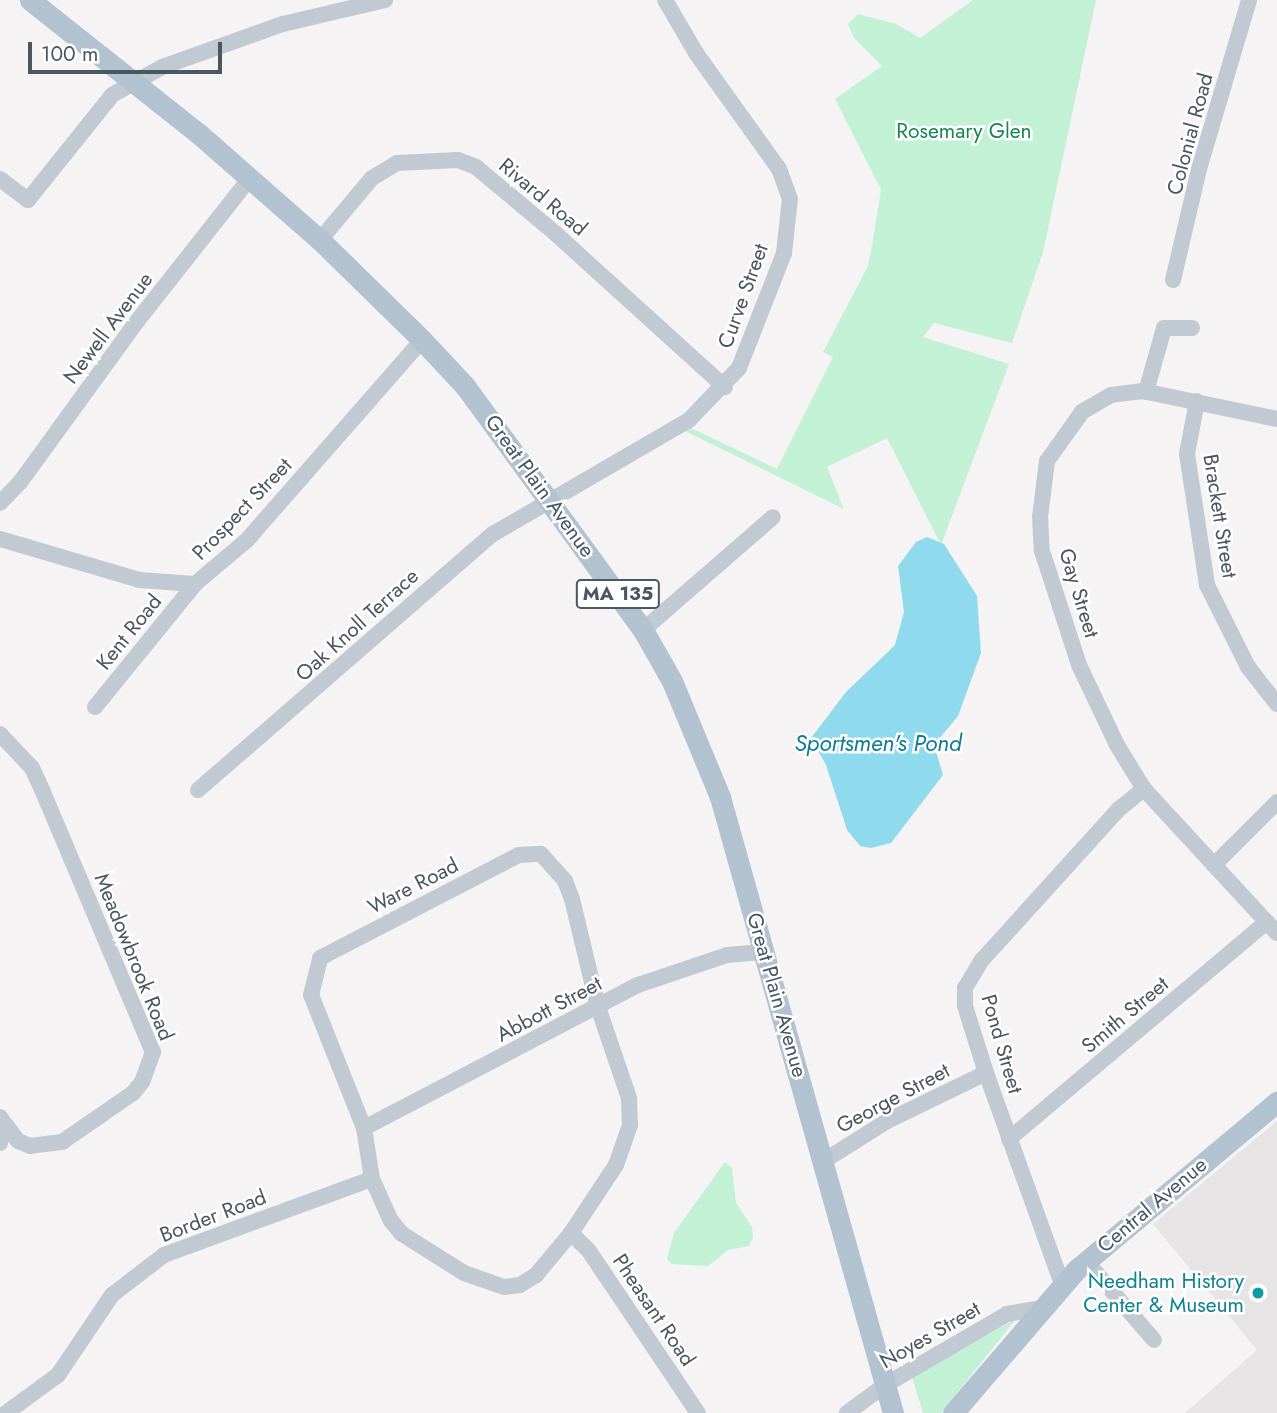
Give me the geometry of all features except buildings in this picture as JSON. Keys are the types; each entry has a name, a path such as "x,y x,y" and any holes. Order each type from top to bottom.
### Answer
{"main road":[{"name":"Great Plain Avenue","path":"30,0 250,178 320,240 422,340 465,386 643,630 672,681 713,777 892,1413"},
{"name":"Central Avenue","path":"953,1413 1062,1284 1277,1102"}],"street":[{"name":"Curve Street","path":"548,498 689,420 725,387 739,368 766,308 784,253 790,199 779,169 696,53 665,0"},
{"name":"Colonial Road","path":"1173,280 1199,169 1249,0"},
{"path":"0,179 28,200 112,95 134,82 213,48 377,1"},
{"name":"Rivard Road","path":"320,240 372,178 397,163 458,160 476,167 556,234 725,387"},
{"name":"Newell Avenue","path":"0,503 21,481 135,324 250,178"},
{"path":"1146,391 1164,328 1192,328"},
{"name":"Prospect Street","path":"0,539 139,580 195,584 247,540 422,340"},
{"name":"Gay Street","path":"1272,928 1144,789 1079,665 1042,551 1040,517 1047,461 1078,416 1111,395 1146,391 1277,419"},
{"name":"Brackett Street","path":"1197,401 1186,454 1207,584 1248,667 1277,704"},
{"name":"Oak Knoll Terrace","path":"198,790 493,534 548,498"},
{"path":"643,630 773,517"},
{"name":"Kent Road","path":"95,707 195,584"},
{"name":"Meadowbrook Road","path":"0,734 32,768 153,1052 142,1082 133,1093 62,1142 30,1146 18,1141 2,1121"},
{"name":"Pond Street","path":"1062,1284 986,1073 965,1006 965,988 1009,930 1119,808 1144,789"},
{"path":"1214,865 1277,802"},
{"name":"Ware Road","path":"519,855 541,855 565,881 598,1007 629,1098 630,1125 616,1165 570,1233 537,1275 520,1285 492,1284 464,1273 402,1234 386,1212 372,1179 364,1128 311,995 320,958 519,855"},
{"name":"Smith Street","path":"1009,1139 1272,928"},
{"name":"Abbott Street","path":"364,1128 598,1007 684,967 727,955 762,952"},
{"name":"George Street","path":"822,1162 887,1121 986,1073"},
{"path":"0,1143 2,1121"},
{"name":"Border Road","path":"6,1413 58,1376 112,1295 164,1255 372,1179"},
{"name":"Pheasant Road","path":"570,1233 589,1251 698,1413"},
{"path":"1086,1261 1154,1340"},
{"name":"Noyes Street","path":"847,1413 885,1385 1007,1314 1040,1308"}],"shaded area":[{"path":"1277,1121 1277,1413 1185,1413 1257,1350 1153,1224"}],"green space":[{"name":"Rosemary Glen","path":"973,0 1096,0 1043,252 1012,343 934,323 923,337 1009,364 941,545 887,438 827,467 844,509 685,431 691,428 777,469 833,357 823,352 868,266 881,190 835,99 882,66 854,38 848,24 858,14 896,24 920,38"},
{"path":"725,1162 732,1168 736,1203 752,1227 753,1238 749,1246 728,1250 708,1266 672,1264 667,1259 674,1233"},
{"path":"1016,1319 941,1413 923,1413 912,1377"}],"water":[{"name":"Sportsmen's Pond","path":"927,537 944,544 977,596 981,653 958,716 934,745 943,775 891,843 871,848 860,846 847,830 826,765 811,738 846,692 895,645 904,612 898,566 916,542"}],"place":[{"name":"Needham History Center & Museum","path":"1258,1293"}]}
